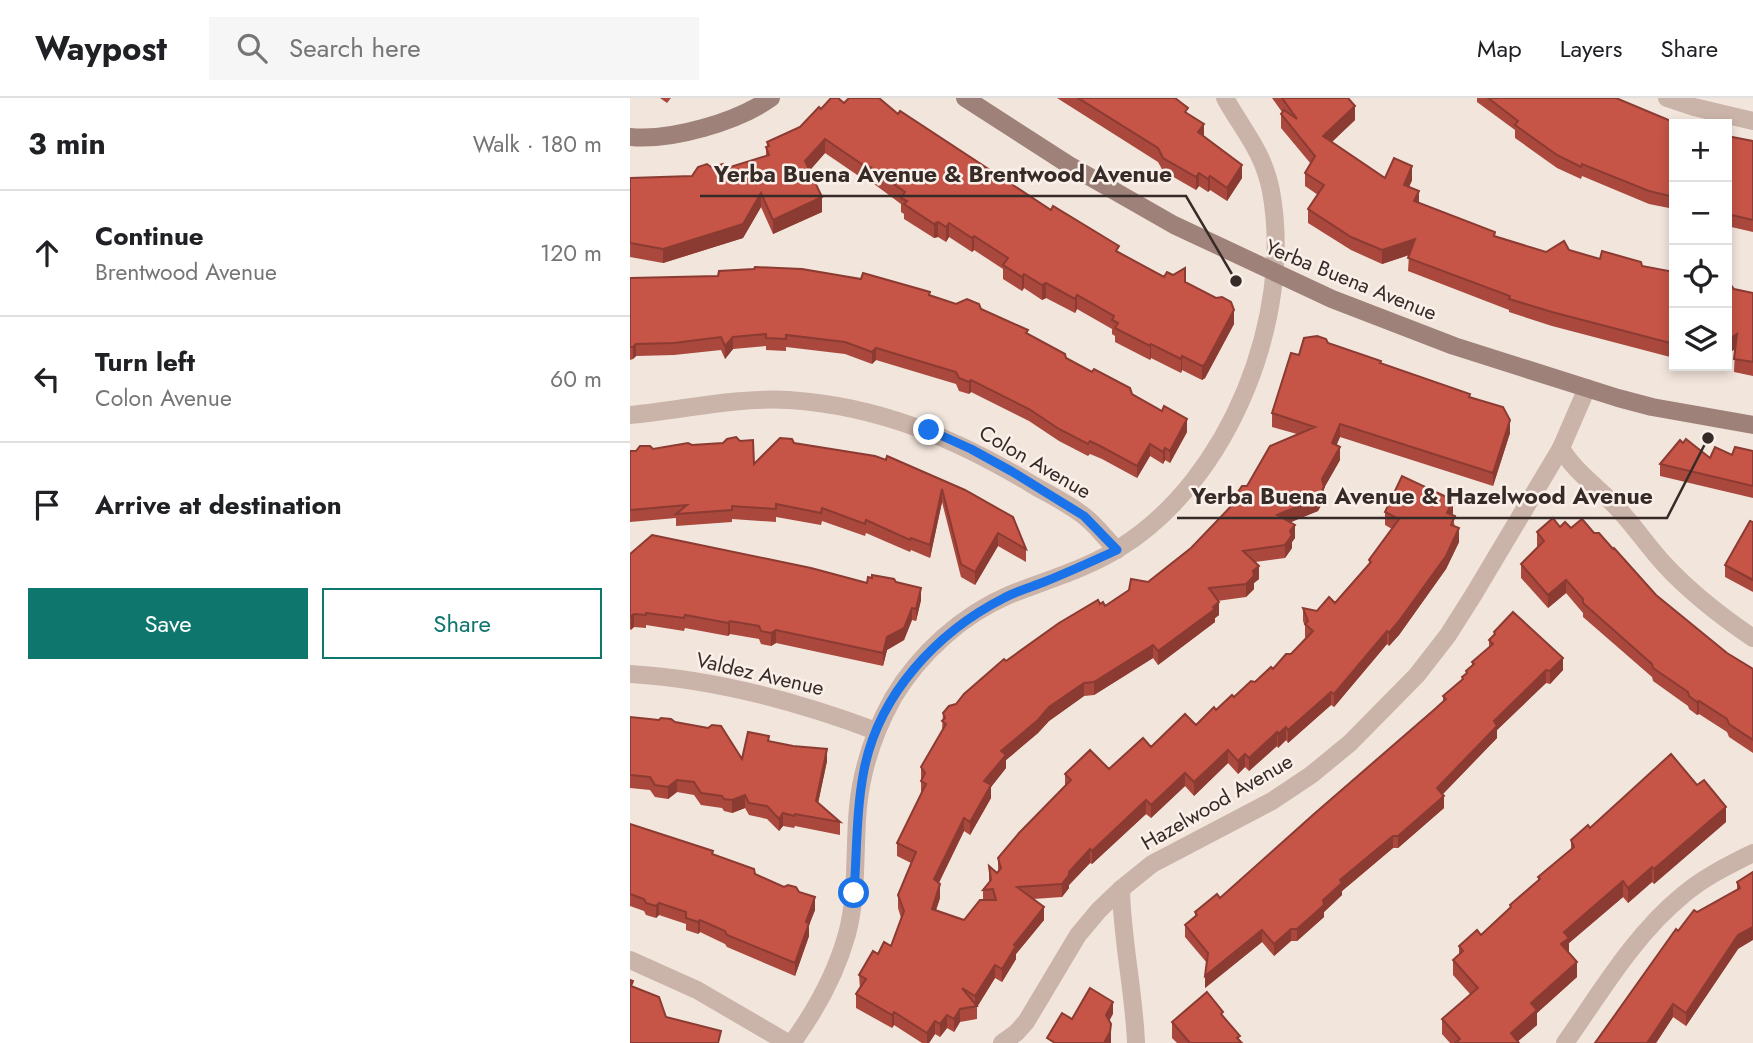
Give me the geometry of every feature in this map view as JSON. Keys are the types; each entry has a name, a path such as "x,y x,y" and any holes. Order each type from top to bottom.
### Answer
{"street":[{"path":"630,137 682,133 726,120 771,98"},
{"name":"Yerba Buena Avenue","path":"965,98 1058,159 1142,208 1274,274 1332,299 1454,346 1587,388 1652,407 1753,425"},
{"path":"630,960 697,990 790,1043 814,1013 847,934 856,872 858,808 864,768 876,731 895,695 915,667 941,639 973,615 1006,597 1117,550 1138,537 1191,485 1216,450 1233,421 1253,371 1263,336 1274,274 1275,231 1271,191 1261,158 1246,128 1225,98"},
{"path":"1667,98 1753,121"},
{"name":"Hazelwood Avenue","path":"1002,1043 1026,1022 1078,935 1121,889 1152,864 1272,801 1311,775 1384,711 1417,675 1448,635 1561,448 1587,388"},
{"name":"Colon Avenue","path":"630,415 692,405 754,400 836,405 880,415 929,430 1011,471 1084,516 1117,550"},
{"path":"1561,448 1570,464 1621,512 1667,567 1700,598 1753,638"},
{"name":"Valdez Avenue","path":"630,674 748,690 876,731"},
{"path":"1565,1043 1638,939 1661,914 1713,874 1753,853"},
{"path":"1121,889 1124,947 1136,1043"}],"building":[{"path":"831,98 838,98 844,103 849,98 879,98 898,114 900,111 1051,210 1053,206 1119,246 1116,251 1164,277 1167,272 1173,275 1185,268 1185,282 1216,298 1222,297 1231,302 1234,310 1205,364 1202,366 1182,356 1181,359 1115,328 1118,323 1112,320 1114,316 1077,295 1075,299 1046,283 1042,285 1024,274 1022,277 1003,265 1008,258 974,236 972,238 949,223 946,227 938,222 934,224 904,204 907,201 901,198 905,192 825,139 805,161 822,197 773,220 761,193 743,224 663,249 630,243 630,178 692,176 698,167 707,164 711,167 723,164 724,169 769,155 767,142 800,127"},
{"path":"1078,98 1175,98 1188,108 1185,112 1204,124 1198,132 1242,165 1227,188 1210,176 1208,179 1199,173 1196,177 1163,158 1158,148"},
{"path":"1282,98 1348,98 1355,106 1323,136 1385,178 1394,158 1412,166 1404,185 1419,191 1414,201 1495,232 1494,236 1546,252 1564,241 1569,250 1600,259 1602,251 1641,262 1642,266 1669,271 1669,343 1509,299 1510,296 1408,258 1415,239 1382,250 1351,237 1308,209 1324,185 1305,173 1315,156 1281,114 1284,110 1297,119"},
{"path":"1488,98 1616,98 1669,120 1669,196 1649,191 1582,164 1581,167 1557,155 1515,125 1518,121"},
{"path":"1732,137 1753,141 1753,220 1732,215"},
{"path":"755,267 802,269 861,279 863,273 930,292 929,295 956,304 967,299 979,304 981,309 1028,330 1026,333 1065,354 1066,358 1130,388 1132,394 1162,411 1164,406 1187,419 1170,451 1165,448 1163,452 1150,444 1137,466 1090,441 1088,444 1059,429 1029,409 971,380 969,382 959,378 956,372 876,348 872,352 845,342 786,335 786,339 766,338 766,334 733,337 725,346 721,337 674,343 636,344 630,347 630,278 718,276 719,271"},
{"path":"1732,286 1753,293 1753,362 1734,359 1737,334 1732,337"},
{"path":"1317,336 1326,339 1328,343 1381,361 1380,363 1470,394 1469,397 1503,407 1510,420 1493,473 1340,424 1332,443 1340,447 1322,479 1324,487 1318,498 1277,515 1295,525 1285,545 1243,551 1259,566 1246,584 1209,588 1219,602 1213,607 1215,609 1158,651 1153,645 1094,682 1084,683 1049,707 1038,720 1001,751 1006,755 984,781 991,785 970,822 964,818 934,879 940,884 932,909 964,920 980,900 996,900 993,889 983,890 991,880 989,866 997,873 1001,868 998,858 1071,780 1065,774 1090,750 1109,769 1143,738 1151,747 1185,714 1196,725 1214,707 1216,710 1251,681 1255,682 1271,667 1273,669 1286,654 1291,654 1313,631 1305,624 1308,621 1303,608 1317,611 1329,597 1335,603 1371,562 1369,560 1399,519 1385,512 1402,476 1453,500 1447,513 1455,516 1451,525 1459,528 1446,556 1399,621 1389,633 1387,631 1334,694 1331,692 1288,730 1286,727 1278,734 1277,732 1249,758 1245,754 1238,761 1228,750 1194,782 1185,773 1151,805 1146,800 1092,851 1090,849 1062,884 1017,887 1044,907 1014,945 1016,946 1002,969 995,965 975,996 962,988 977,1006 960,1009 954,1019 947,1015 940,1024 935,1021 927,1033 894,1012 892,1015 856,994 866,979 859,975 873,951 878,954 884,942 891,946 904,911 898,895 916,852 897,843 926,784 921,781 925,773 921,767 946,724 942,721 945,718 943,713 1004,659 1006,661 1059,623 1098,600 1105,606 1129,590 1131,579 1148,582 1191,548 1237,500 1235,496 1242,486 1247,486 1270,446 1315,427 1272,413 1291,353 1299,355 1304,338"},
{"path":"736,437 740,441 753,440 754,464 780,438 886,460 887,456 965,490 1013,517 1026,549 998,533 975,572 961,564 942,489 930,545 911,538 910,540 866,520 865,524 822,508 821,513 776,504 776,509 732,506 732,510 676,514 687,505 630,510 630,451 636,451 640,446 650,446 653,449 688,443 723,443"},
{"path":"1686,439 1710,458 1715,447 1732,455 1735,447 1753,451 1753,486 1660,464 1680,440 1683,443"},
{"path":"1553,518 1560,527 1565,522 1571,528 1582,519 1594,533 1599,533 1614,548 1656,595 1727,653 1753,669 1753,740 1653,668 1652,664 1583,603 1583,599 1566,580 1548,595 1521,564 1544,541 1537,532"},
{"path":"1750,521 1753,522 1753,580 1725,565"},
{"path":"652,535 811,568 867,583 868,577 872,578 872,575 894,579 896,582 921,588 916,609 912,608 904,628 887,637 883,653 776,630 771,633 761,631 759,626 730,621 728,623 685,615 684,618 646,613 630,617 630,554"},
{"path":"1513,612 1563,658 1550,671 1546,670 1494,721 1497,726 1437,788 1444,796 1398,836 1393,836 1340,880 1342,883 1323,900 1324,905 1297,929 1291,929 1274,944 1262,930 1205,976 1208,953 1185,925 1197,915 1195,912 1217,894 1220,898 1446,699 1443,696 1463,679 1466,671 1474,664 1472,662 1493,644 1489,640 1494,632"},
{"path":"630,717 671,719 708,728 712,725 721,726 742,759 748,732 769,736 768,741 827,749 816,801 840,822 783,813 779,819 767,806 749,803 745,795 732,800 724,799 722,796 701,793 694,782 677,780 668,787 655,785 650,777 630,775"},
{"path":"1671,754 1697,785 1704,780 1726,807 1654,869 1652,867 1628,888 1623,881 1564,932 1569,938 1561,944 1577,962 1531,1003 1537,1010 1511,1033 1519,1043 1455,1043 1460,1039 1442,1019 1478,988 1453,960 1463,951 1459,946 1477,930 1481,935 1540,879 1538,877 1574,847 1571,840 1588,825 1590,828"},
{"path":"630,824 713,851 712,854 754,869 755,874 784,887 796,887 799,892 815,897 795,963 727,935 725,931 700,920 698,922 686,918 686,912 659,903 656,906 646,903 644,899 630,894"},
{"path":"1753,872 1753,927 1738,935 1686,1013 1673,1004 1647,1043 1595,1043 1676,929 1678,931 1694,910 1697,912 1740,888 1737,882"},
{"path":"630,980 633,981 631,986 659,997 666,1017 721,1031 718,1043 630,1043"},
{"path":"1090,988 1113,1002 1106,1015 1111,1024 1104,1043 1055,1043 1047,1038 1062,1013 1072,1019"},
{"path":"1207,992 1240,1036 1237,1038 1242,1043 1190,1043 1172,1022"}],"place":[{"name":"Yerba Buena Avenue & Brentwood Avenue","path":"1236,281"},
{"name":"Yerba Buena Avenue & Hazelwood Avenue","path":"1708,438"}],"route":[{"path":"854,893 858,808 864,768 876,731 895,695 915,667 941,639 973,615 1006,597 1117,550 1084,516 1011,471 929,430"}]}
